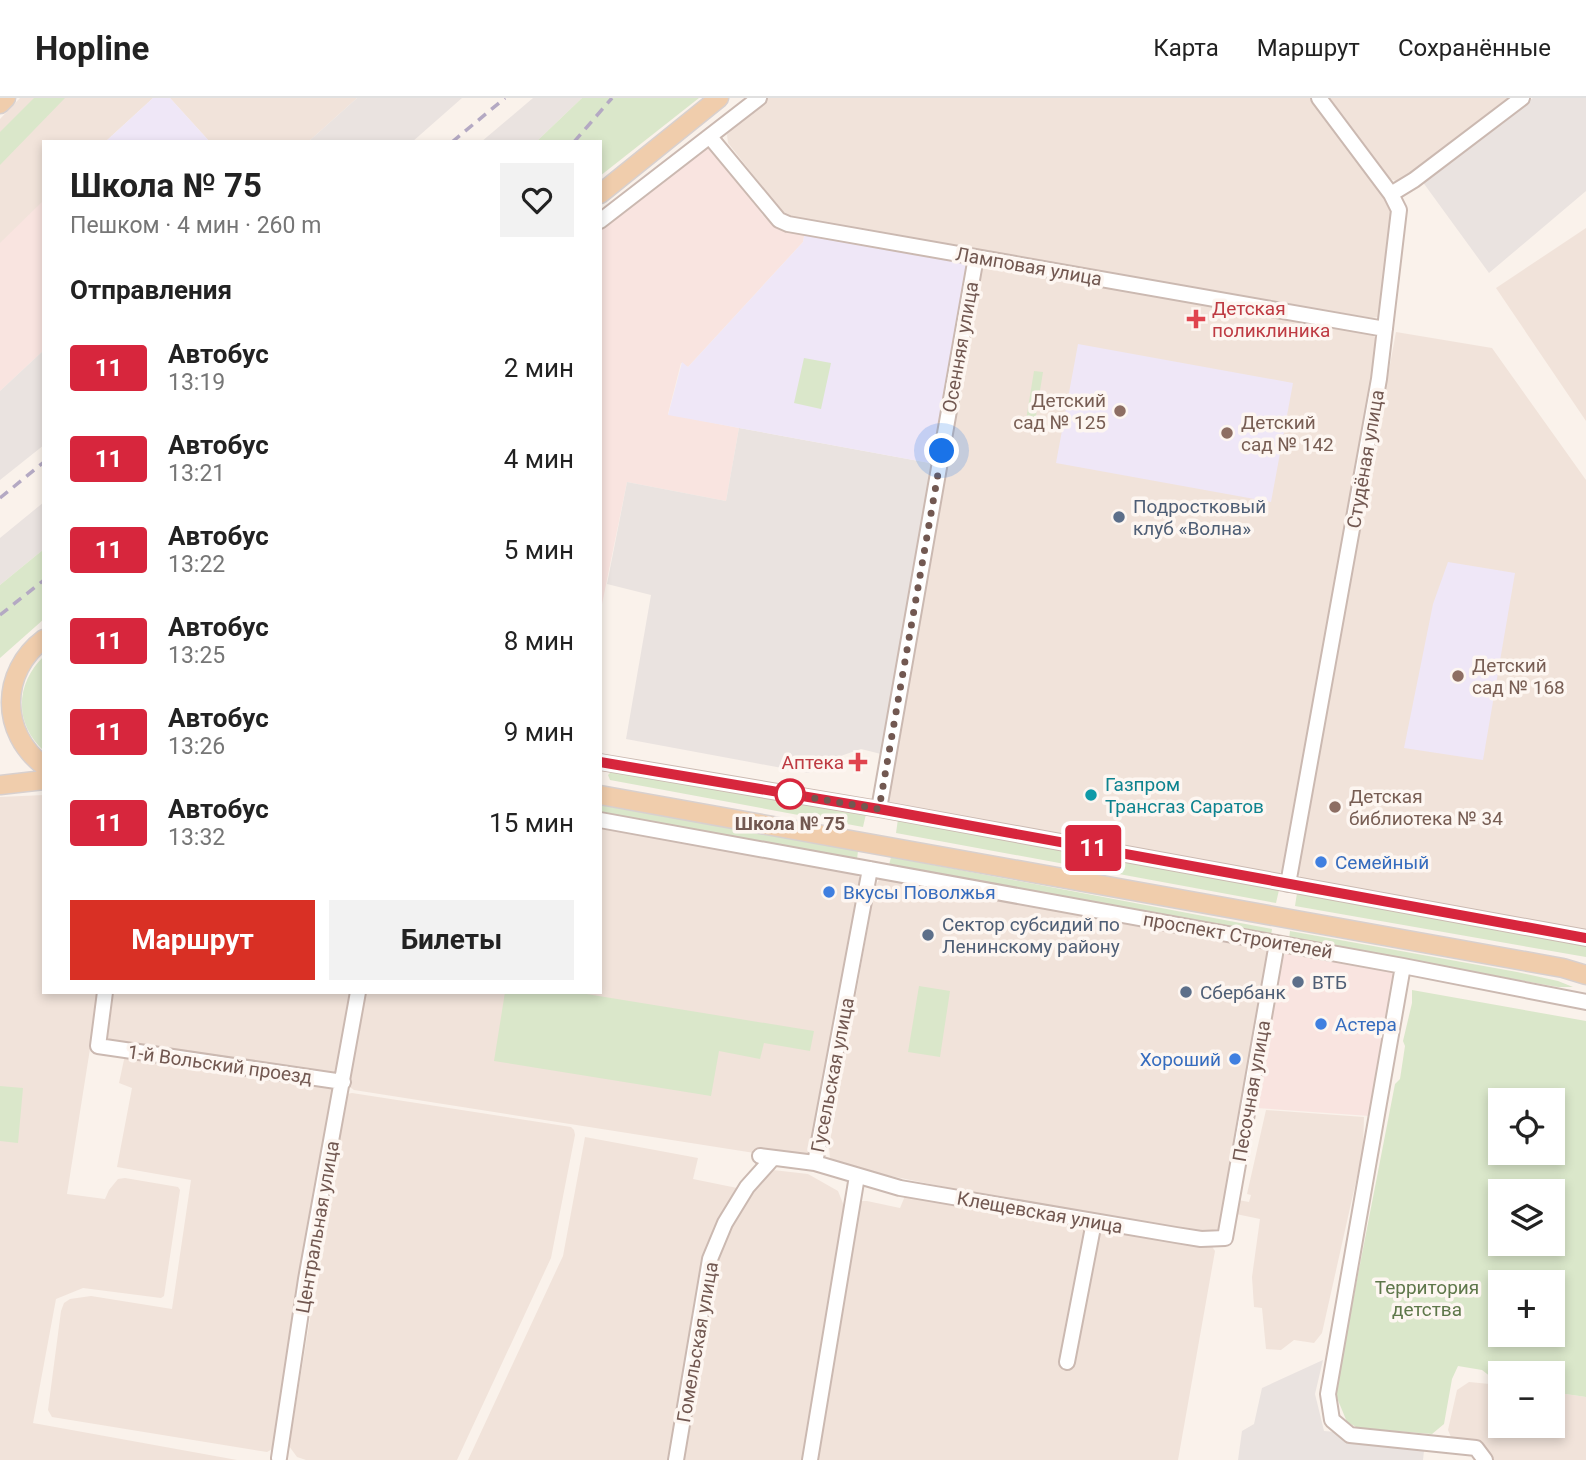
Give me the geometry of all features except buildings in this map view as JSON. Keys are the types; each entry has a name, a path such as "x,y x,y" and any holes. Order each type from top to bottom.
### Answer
{"main road":[{"path":"0,104 6,98"},
{"path":"602,192 719,98"},
{"path":"0,675 42,641"},
{"path":"21,658 9,684 8,714 18,741 30,756 42,765"},
{"path":"0,785 42,780"},
{"name":"проспект Строителей","path":"602,795 1563,968 1586,975"},
{"name":"проспект Строителей","path":"1563,968 1586,968"}],"street":[{"path":"602,219 759,98"},
{"path":"1319,98 1391,194 1522,98"},
{"name":"Ламповая улица","path":"710,137 779,220 788,224 1385,329"},
{"name":"Студёная улица","path":"1288,884 1353,527 1385,329 1399,210 1391,194"},
{"name":"Осенняя улица","path":"879,809 976,257"},
{"path":"602,762 879,809 1586,938"},
{"name":"проспект Строителей","path":"602,820 1403,966 1586,1002"},
{"name":"Гусельская улица","path":"857,1176 816,1163 870,869"},
{"name":"Песочная улица","path":"1225,1238 1277,943"},
{"path":"1403,966 1328,1394 1332,1420 1350,1435 1476,1448 1485,1460"},
{"name":"1-й Вольский проезд","path":"105,994 98,1046 343,1082"},
{"name":"Центральная улица","path":"279,1459 306,1279 358,994"},
{"name":"Гомельская улица","path":"676,1460 710,1259 724,1223 766,1157 816,1163"},
{"path":"810,1460 857,1176"},
{"name":"Клещевская улица","path":"857,1176 900,1188 1094,1222 1188,1237 1225,1238"},
{"path":"1067,1363 1094,1222"}],"shaded area":[{"path":"20,98 153,98 107,140 42,140 42,245 0,285 0,119"},
{"path":"153,98 170,98 208,140 107,140"},
{"path":"170,98 357,98 310,140 208,140"},
{"path":"357,98 462,98 414,140 310,140"},
{"path":"533,98 582,98 538,140 483,140"},
{"path":"766,98 1312,98 1392,205 1393,219 1379,317 1372,318 794,219 783,213 728,143 729,129"},
{"path":"1326,98 1512,98 1399,182 1387,178"},
{"path":"1533,98 1586,98 1586,191 1489,273 1422,181"},
{"path":"707,145 716,152 765,218 773,224 805,231 803,242 688,367 681,363 668,414 739,428 726,501 627,482 602,604 602,225"},
{"path":"42,202 42,352 0,391 0,243"},
{"path":"1586,228 1586,421 1496,288"},
{"path":"805,231 965,262 967,266 935,464 668,415 682,362 688,367 803,242"},
{"path":"992,266 1372,334 1379,343 1285,867 1280,873 1273,875 887,802 980,270"},
{"path":"1396,332 1492,348 1586,480 1586,934 1308,883 1301,879 1297,870"},
{"path":"1078,344 1293,383 1271,502 1056,463"},
{"path":"42,352 42,447 0,480 0,391"},
{"path":"739,428 935,464 881,754 861,749 820,763 809,773 626,739 651,595 607,584 627,482 726,501"},
{"path":"42,504 42,551 0,585 0,538"},
{"name":"Детский сад № 168","path":"1448,562 1515,573 1483,760 1404,748 1433,604"},
{"path":"42,795 42,994 99,994 67,1194 105,1199 118,1179 125,1178 178,1187 180,1190 164,1296 161,1298 83,1288 56,1299 33,1423 237,1460 0,1460 0,797"},
{"path":"602,828 855,873 860,879 841,1001 810,1158 806,1161 354,1090 347,1085 363,994 602,994"},
{"path":"879,880 1265,950 1269,953 1220,1228 1213,1234 1141,1227 837,1165 830,1158 829,1147 875,887"},
{"path":"1292,953 1392,972 1394,979 1370,1116 1256,1108 1282,959 1285,954"},
{"path":"114,994 353,994 337,1077 110,1044 107,1040"},
{"path":"125,1055 337,1087 276,1447 267,1452 52,1417 48,1410 64,1303 70,1299 91,1296 172,1309 191,1180 117,1167 132,1088 119,1083"},
{"path":"347,1094 571,1127 574,1130 551,1258 457,1460 306,1460 297,1457 289,1446"},
{"path":"1266,1110 1364,1117 1363,1150 1322,1333 1314,1343 1294,1340 1281,1350 1266,1349 1262,1308 1254,1307 1252,1277 1260,1219 1236,1214 1238,1200 1249,1202 1251,1195 1247,1194"},
{"path":"585,1137 698,1158 693,1179 742,1189 709,1243 672,1460 468,1460 563,1256"},
{"path":"773,1170 808,1174 838,1191 844,1206 802,1460 682,1460 713,1267 727,1230 749,1195"},
{"path":"905,1196 1211,1245 1215,1251 1178,1460 813,1460 855,1208 862,1201 867,1201 900,1208"},
{"path":"1323,1360 1315,1394 1324,1431 1336,1432 1350,1442 1424,1451 1423,1460 1238,1460 1242,1431 1254,1424 1262,1388"},
{"path":"1469,1382 1488,1384 1488,1438 1565,1438 1565,1394 1586,1397 1586,1460 1491,1460 1451,1437 1448,1430 1457,1390"}],"green space":[{"path":"34,98 65,98 0,165 0,132"},
{"path":"582,98 699,98 602,174 602,140 538,140"},
{"path":"804,358 831,363 821,409 794,403"},
{"path":"1034,371 1043,372 1034,428 1025,426"},
{"path":"42,551 42,621 0,658 0,585"},
{"path":"42,658 42,749 27,729 23,716 23,691 34,667"},
{"path":"612,771 866,814 863,827 610,780 608,775"},
{"path":"602,805 858,851 857,859 602,814"},
{"path":"898,819 1279,890 1276,903 896,833"},
{"path":"891,857 1272,929 1271,936 889,865"},
{"path":"1297,893 1586,942 1586,957 1295,906"},
{"path":"1290,931 1517,972 1573,987 1558,987 1289,939"},
{"path":"919,986 950,991 940,1057 908,1052"},
{"name":"Территория детства","path":"1412,990 1586,1021 1586,1397 1565,1394 1565,1361 1488,1361 1488,1375 1482,1370 1458,1366 1452,1379 1444,1424 1432,1434 1358,1428 1347,1422 1335,1393 1395,1084 1400,1079 1405,1046 1403,1041 1412,1003"},
{"path":"505,994 586,994 814,1031 810,1051 764,1043 760,1059 719,1051 711,1096 494,1061"},
{"path":"0,1086 23,1088 18,1143 0,1141"}],"railway":[{"path":"454,140 505,98"},
{"path":"576,140 612,98"},
{"path":"0,498 42,464"},
{"path":"0,615 42,582"}],"bus line":[{"name":"11","path":"602,762 879,809 1586,938"}],"place":[{"name":"Детская поликлиника","path":"1196,319"},
{"name":"Детский сад № 125","path":"1120,411"},
{"name":"Детский сад № 142","path":"1227,433"},
{"name":"Подростковый клуб «Волна»","path":"1119,517"},
{"name":"Детский сад № 168","path":"1458,676"},
{"name":"Аптека","path":"858,762"},
{"name":"Школа № 75","path":"790,794"},
{"name":"Газпром Трансгаз Саратов","path":"1091,795"},
{"name":"Детская библиотека № 34","path":"1335,807"},
{"name":"Семейный","path":"1321,862"},
{"name":"Вкусы Поволжья","path":"829,892"},
{"name":"Сектор субсидий по Ленинскому району","path":"928,935"},
{"name":"ВТБ","path":"1298,982"},
{"name":"Сбербанк","path":"1186,992"},
{"name":"Астера","path":"1321,1024"},
{"name":"Хороший","path":"1235,1059"}],"route":[{"path":"790,794 879,809 942,451"}]}
